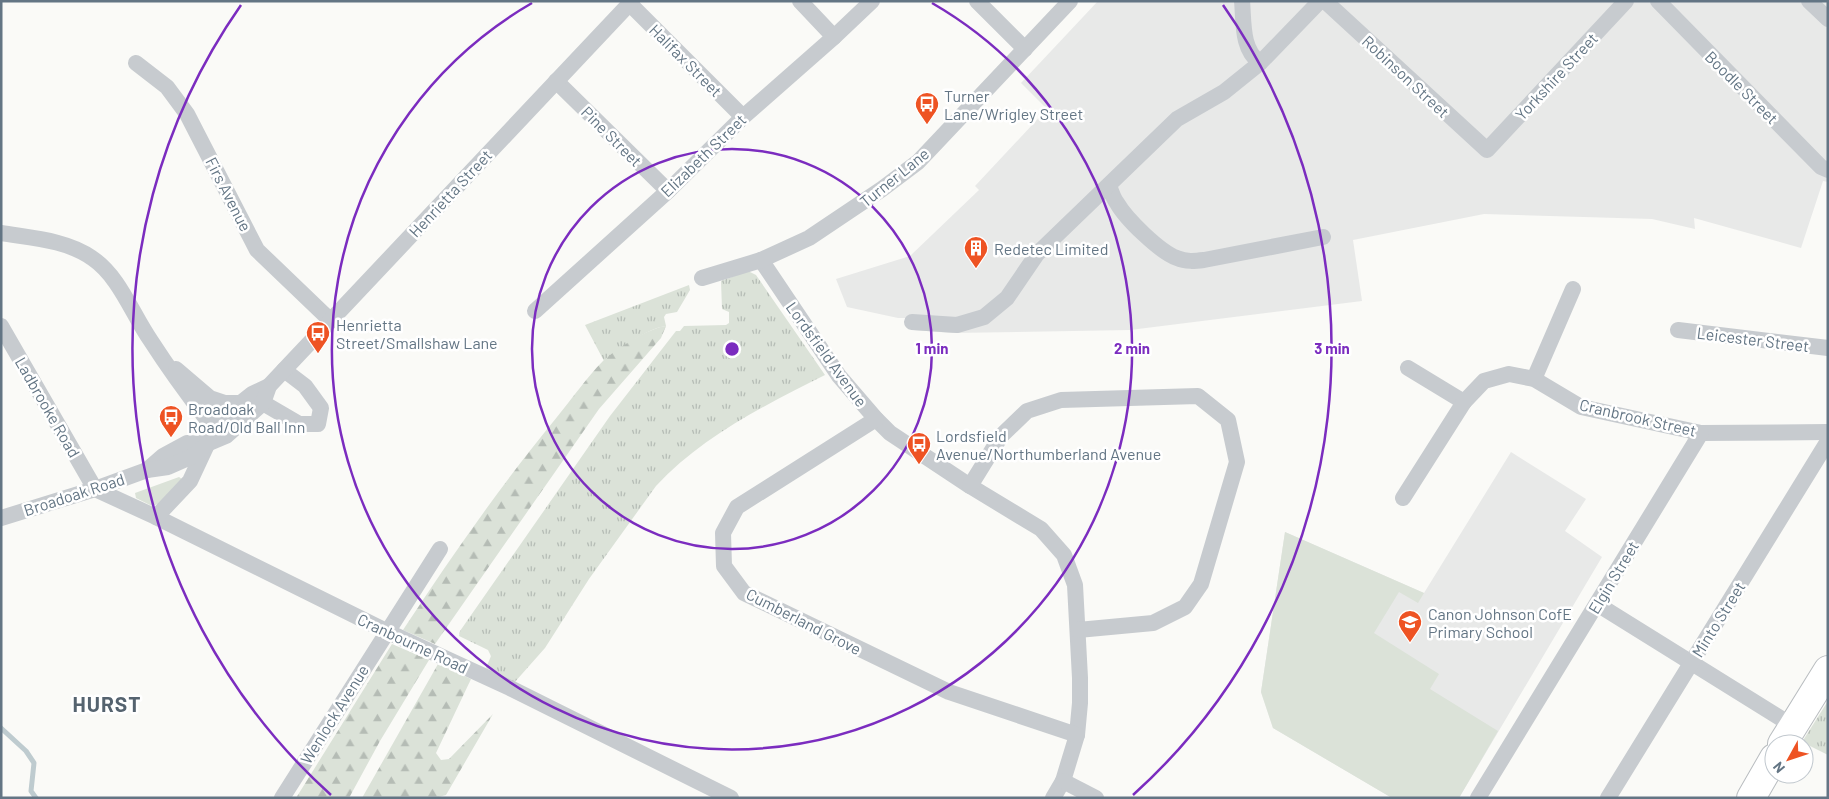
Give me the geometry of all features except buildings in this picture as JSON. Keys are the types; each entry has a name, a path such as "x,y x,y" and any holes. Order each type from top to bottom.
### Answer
{"highway":[{"path":"1789,734 1828,670"},
{"path":"1751,798 1764,775"}],"street":[{"path":"800,1 834,37"},
{"name":"Elizabeth Street","path":"535,311 668,191 743,117 872,1"},
{"path":"977,1 1025,49"},
{"name":"Turner Lane","path":"702,278 761,260 810,238 868,200 918,162 1070,1"},
{"path":"1242,1 1246,45 1257,61"},
{"path":"912,322 957,324 984,318 1007,298 1038,254 1177,119 1224,92 1320,1"},
{"name":"Robinson Street","path":"1325,1 1487,150"},
{"name":"Yorkshire Street","path":"1487,150 1626,1"},
{"name":"Boodle Street","path":"1658,1 1821,167 1828,170"},
{"path":"1809,1 1828,19"},
{"name":"Henrietta Street","path":"207,444 218,421 252,394 269,386 631,2"},
{"name":"Halifax Street","path":"631,2 743,117"},
{"name":"Firs Avenue","path":"136,63 167,87 188,114 257,250 330,320"},
{"name":"Pine Street","path":"556,81 668,191"},
{"path":"1109,186 1117,204 1131,220 1165,253 1178,259 1188,261 1204,260 1324,237"},
{"path":"1,233 58,243 76,249 93,258 107,270 162,358 208,421 207,444 190,481 156,517"},
{"name":"Lordsfield Avenue","path":"761,260 839,376 890,433 970,486 1041,529 1064,555 1075,585 1080,678 1076,735 1063,781 1053,798"},
{"path":"1534,379 1573,289"},
{"name":"Leicester Street","path":"1678,330 1828,348"},
{"name":"Ladbrooke Road","path":"3,331 95,489"},
{"path":"162,358 210,398 225,403 241,403"},
{"path":"1408,368 1464,402"},
{"path":"263,403 299,424 318,424 321,408 305,386 284,370"},
{"name":"Cranbrook Street","path":"1403,498 1464,402 1484,381 1509,374 1534,379 1580,407 1701,433 1828,432"},
{"name":"Henrietta Street","path":"207,444 226,436 263,403 269,386"},
{"path":"970,486 1001,436 1027,411 1061,400 1198,396 1228,420 1237,462 1201,584 1185,606 1153,623 1078,630"},
{"name":"Cumberland Grove","path":"876,419 737,507 723,533 724,566 744,593 940,688 1076,735"},
{"name":"Elgin Street","path":"1478,798 1701,433"},
{"name":"Minto Street","path":"1608,798 1828,441"},
{"name":"Broadoak Road","path":"1,518 95,489 147,470 168,467 192,456 207,444"},
{"name":"Cranbourne Road","path":"95,489 502,685 723,796"},
{"name":"Wenlock Avenue","path":"282,798 391,633 440,549"},
{"path":"1597,604 1692,662 1787,734"},
{"path":"1063,781 1096,798"}],"shaded area":[{"path":"1098,1 1828,1 1828,182 1823,181 1801,248 1694,218 1695,229 1652,219 1484,214 1353,240 1362,301 1130,330 952,333 913,330 907,318 898,318 847,307 836,279 910,256 979,190 975,186 1047,109 1021,83"},
{"name":"Canon Johnson CofE Primary School","path":"1511,452 1586,499 1565,531 1602,557 1459,798 1392,798 1273,728 1261,692 1285,532 1424,593"}],"green space":[{"path":"748,271 756,275 825,375 736,423 693,452 674,468 656,486 589,579 545,648 514,683 486,668 491,656 488,650 459,636 460,631 610,416 676,331 680,331 684,326 726,325 729,323 729,312 722,309 721,281"},
{"path":"689,285 690,290 677,312 666,314 664,317 666,326 642,335 604,361 585,325"},
{"path":"666,326 661,338 599,409 435,644 403,630 496,495 591,374 603,361 624,345 650,331"},
{"path":"179,477 182,479 158,504 152,506 136,498 135,493"},
{"path":"1285,532 1424,593 1418,603 1399,592 1374,633 1439,674 1430,689 1498,731 1459,798 1392,798 1273,728 1261,692"},
{"path":"392,644 429,660 380,741 349,798 296,798"},
{"path":"438,664 471,679 436,753 441,760 449,759 493,714 446,795 435,798 362,798"},
{"path":"1828,701 1828,755 1814,748 1814,734 1807,734"}],"waterway":[{"path":"1,728 26,751 34,763 31,791 36,798"}],"place":[{"name":"Turner Lane/Wrigley Street","path":"927,125"},
{"name":"Redetec Limited","path":"976,269"},
{"name":"Henrietta Street/Smallshaw Lane","path":"318,354"},
{"name":"Broadoak Road/Old Ball Inn","path":"171,438"},
{"name":"Lordsfield Avenue/Northumberland Avenue","path":"919,465"},
{"name":"Canon Johnson CofE Primary School","path":"1410,643"}],"district":[{"name":"HURST","path":"107,703"}]}
